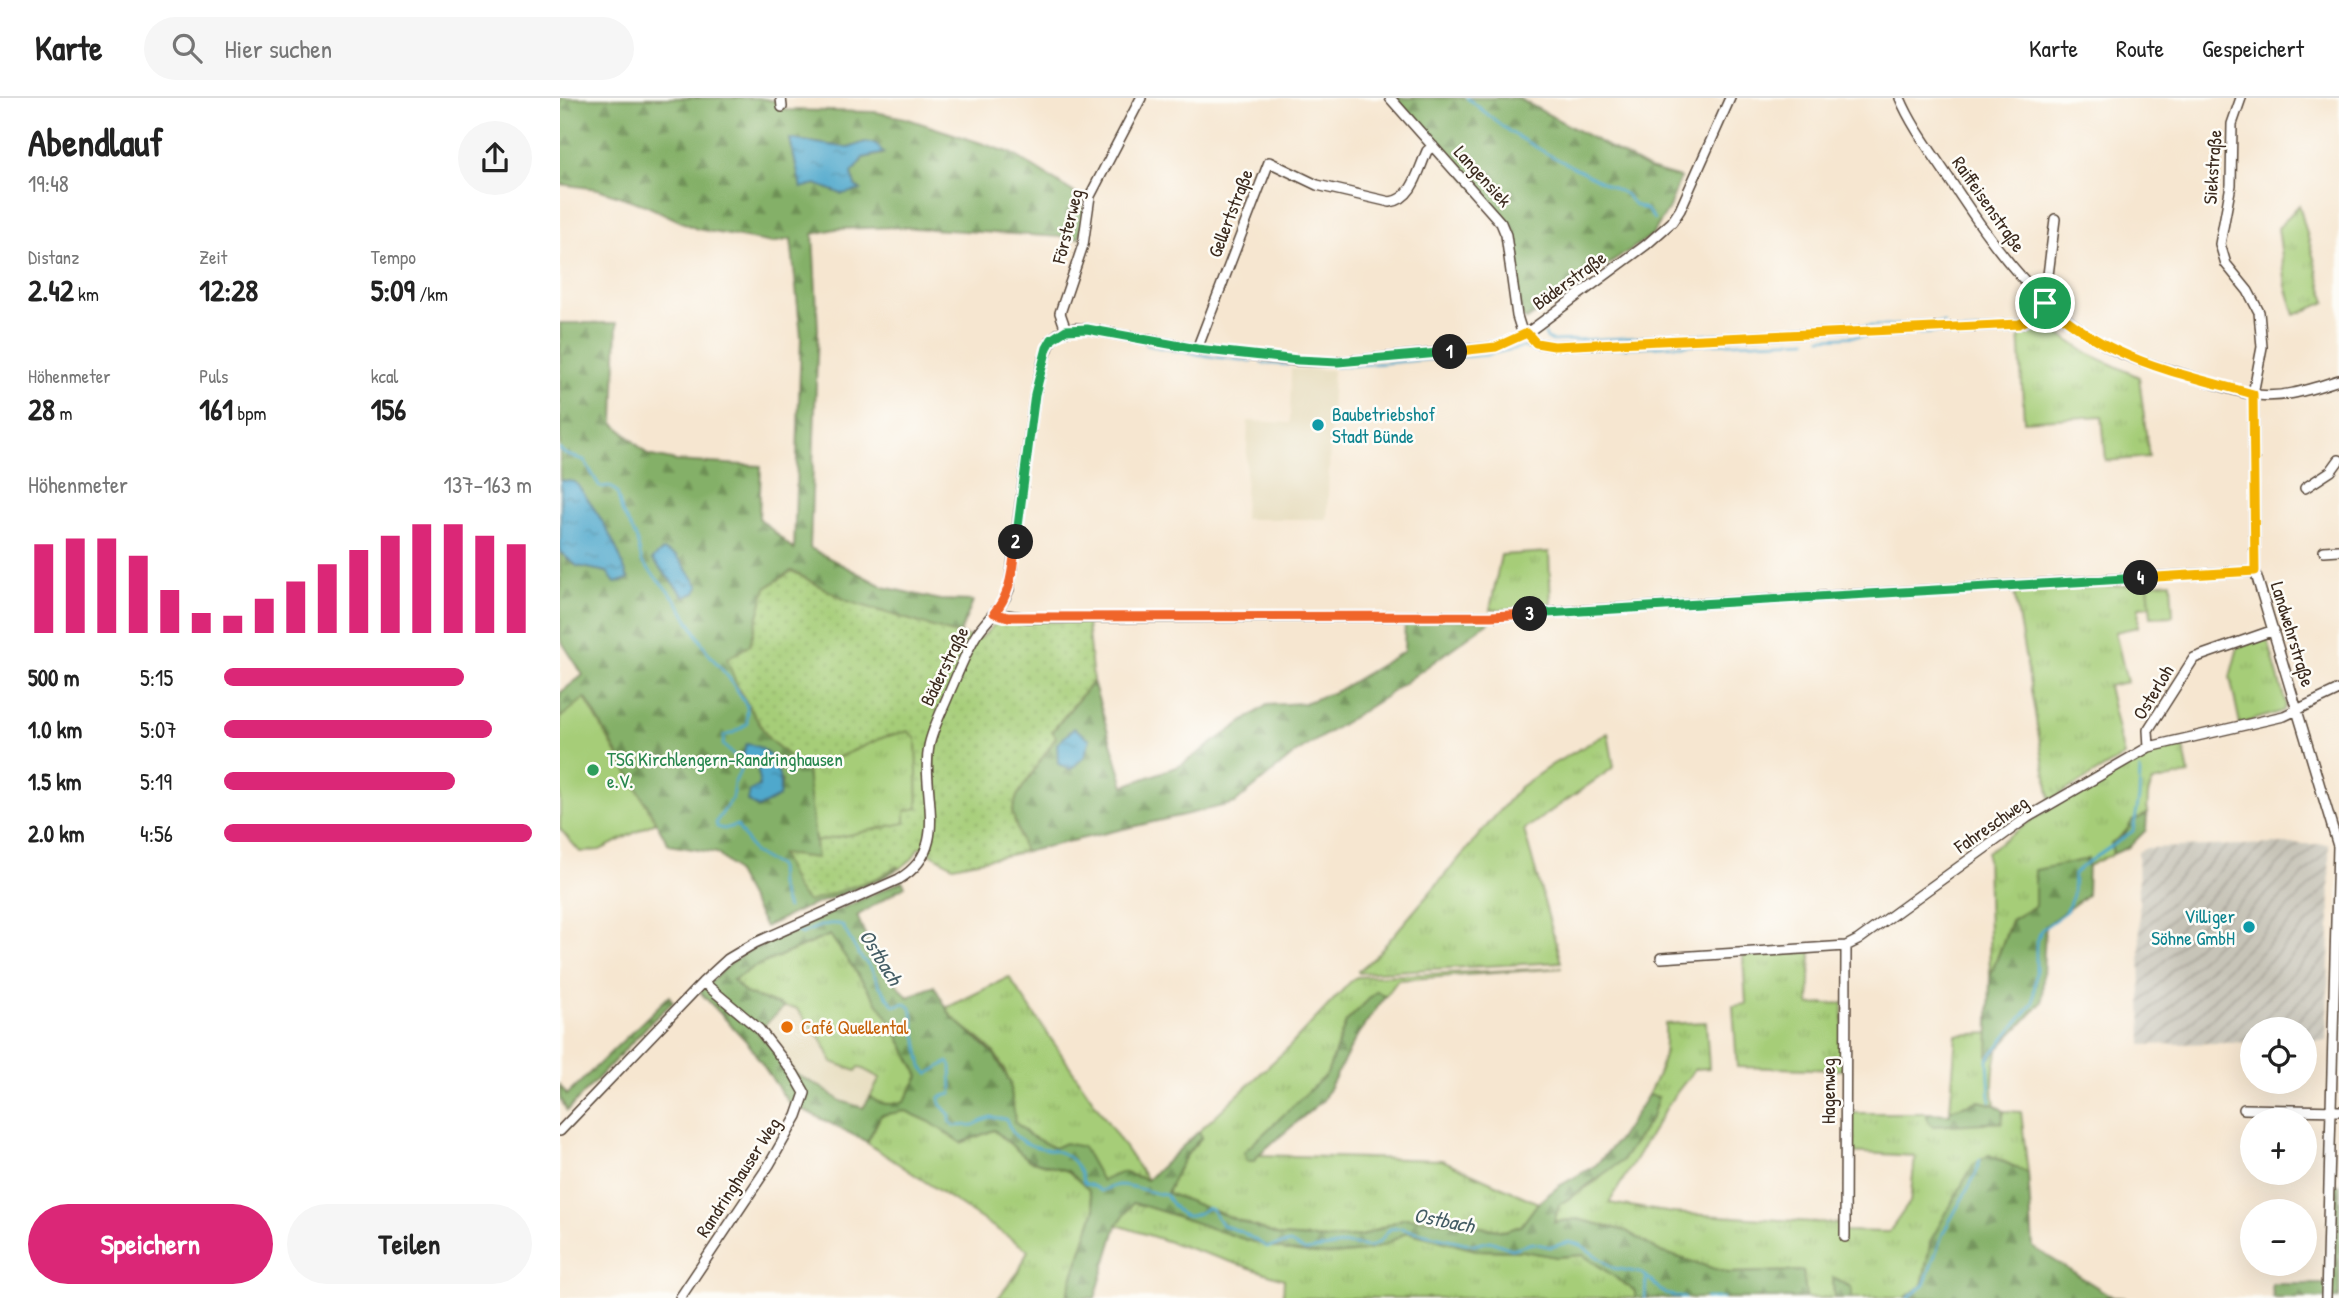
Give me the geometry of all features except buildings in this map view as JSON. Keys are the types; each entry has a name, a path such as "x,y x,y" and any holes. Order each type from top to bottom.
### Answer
{"street":[{"name":"Försterweg","path":"1066,330 1060,313 1083,245 1090,196 1141,98"},
{"name":"Langensiek","path":"1390,98 1501,223 1506,235 1517,316 1525,334"},
{"name":"Bäderstraße","path":"560,1131 728,959 755,943 900,878 915,867 925,853 930,835 928,760 931,739 970,648 981,629 1006,598 1011,579 1035,394 1043,361 1052,339 1066,330 1087,329 1197,349 1338,362 1496,347 1525,334 1646,245 1672,222 1680,210 1730,98"},
{"name":"Raiffeisenstraße","path":"1900,98 1914,126 2017,275 2070,324 2115,350 2139,360 2253,394 2284,395 2339,380"},
{"name":"Siekstraße","path":"2241,98 2232,124 2231,185 2220,244 2226,264 2248,291 2259,312 2262,347 2253,394"},
{"name":"Gellertstraße","path":"1197,349 1269,162 1317,185 1390,202 1400,201 1408,194 1427,151 1433,146"},
{"path":"1525,334 1536,343 1554,346 2019,324 2030,319 2044,302 2055,219"},
{"name":"Landwehrstraße","path":"2253,394 2255,571 2339,846 2335,1110 2326,1298"},
{"path":"2305,488 2331,471 2339,460"},
{"path":"2324,551 2339,550"},
{"path":"994,613 1028,618 1491,616 2255,571"},
{"name":"Osterloh","path":"2150,747 2148,730 2194,658 2274,630"},
{"name":"Fahreschweg","path":"1661,958 1846,946 2028,817 2150,747 2284,716 2339,690"},
{"name":"Hagenweg","path":"1845,1237 1846,946"},
{"name":"Randringhauser Weg","path":"680,1298 769,1165 797,1116 805,1093 794,1074 759,1029 703,982"},
{"path":"2317,1110 2335,1110"}],"shaded area":[{"path":"1291,369 1333,370 1327,519 1244,519 1248,421 1290,423"},
{"path":"2329,844 2330,932 2326,1041 2317,1041 2317,1017 2240,1017 2240,1042 2142,1045 2138,852 2147,848"},
{"path":"784,1007 796,1008 822,1040 832,1062 859,1067 881,1078 864,1108 841,1101 797,1075 757,1032"}],"green space":[{"path":"560,98 758,98 776,101 786,110 875,112 905,118 1011,153 1073,192 1082,201 1084,218 1079,238 898,227 835,229 813,234 818,329 810,548 884,587 940,600 973,601 959,635 847,601 791,571 766,588 738,688 769,739 807,771 817,858 877,878 898,866 899,868 879,880 800,910 765,927 734,869 717,853 669,845 586,698 560,718 560,693 583,675 560,639 560,552 577,566 628,578 609,534 560,480 560,323 617,323 614,423 648,455 676,461 761,466 759,518 794,550 801,337 791,239 772,243 697,229 645,205 598,189 560,184","holes":["790,139 849,148 865,142 883,154 863,158 852,173 855,186 860,189 842,194 816,184 801,187","755,763 782,781 778,797 758,808 761,774"]},
{"path":"1395,98 1518,98 1649,169 1680,178 1669,208 1652,235 1527,320 1522,317 1509,235 1503,220"},
{"path":"2299,205 2326,302 2295,315 2286,286 2278,228"},
{"path":"2043,323 2087,353 2139,377 2149,457 2106,461 2102,416 2024,421 2019,330"},
{"path":"1549,552 1551,607 1490,610 1501,555"},
{"path":"792,571 847,601 959,635 981,638 996,623 1087,623 1093,681 1052,731 1056,737 1017,796 1012,812 1024,852 953,866 919,847 912,859 899,869 897,866 877,878 808,902 796,889 781,854 817,858 815,842 905,823 905,811 918,808 916,739 908,731 884,737 807,771 769,739 738,688 727,659 750,645 766,588"},
{"path":"2171,582 2173,616 2151,617 2148,584"},
{"path":"2148,584 2150,606 2139,607 2138,627 2115,632 2127,682 2108,686 2124,756 2050,800 2014,592"},
{"path":"1493,619 1385,697 1293,755 1235,803 1024,852 1012,812 1017,796 1056,737 1052,732 1093,681 1124,786 1181,765 1267,705 1304,703 1337,691 1404,651 1405,620"},
{"path":"2267,637 2286,705 2283,711 2240,724 2230,677 2238,647"},
{"name":"TSG Kirchlengern-Randringhausen e.V.","path":"585,698 656,822 600,850 580,852 560,829 560,718"},
{"path":"908,730 917,739 918,808 906,823 815,842 807,771 884,737"},
{"path":"1608,733 1614,767 1524,830 1561,962 1359,973 1520,787 1553,764"},
{"path":"2182,739 2189,774 2152,782 2147,814 2112,843 2113,854 2088,866 2088,859 2035,906 2011,920 1990,977 1987,852 2033,819 2147,751"},
{"path":"2147,814 2146,830 2129,847 2113,854 2111,843 2125,834 2132,821"},
{"path":"2088,859 2087,895 2045,926 2042,1002 1988,1060 1990,977 2012,920 2035,906 2035,870"},
{"path":"902,881 905,886 857,916 876,960 908,997 934,986 951,1016 994,1054 1010,1082 1015,1122 1029,1135 1054,1148 1065,1143 1083,1147 1102,1181 1122,1172 1147,1180 1198,1132 1202,1137 1182,1163 1167,1193 1279,1236 1329,1239 1362,1236 1404,1218 1452,1222 1504,1231 1521,1226 1538,1203 1559,1186 1596,1165 1620,1138 1648,1095 1658,1097 1652,1117 1622,1161 1559,1205 1554,1222 1577,1219 1626,1231 1661,1252 1728,1273 1803,1271 1806,1298 1635,1298 1635,1291 1583,1255 1557,1257 1523,1251 1476,1250 1407,1232 1373,1249 1342,1254 1312,1254 1251,1241 1133,1203 1117,1225 1095,1298 1066,1298 1095,1209 1088,1189 1068,1171 1029,1160 994,1130 961,1143 930,1122 906,1111 881,1115 867,1142 788,1102 747,1042 700,992 732,962 750,950","holes":["830,935 889,1019 919,1076 904,1102 886,1104 870,1097 863,1108 841,1101 797,1075 757,1032 784,1007 745,993 733,980 754,967"]},
{"path":"830,935 889,1019 919,1076 904,1102 886,1104 874,1100 870,1097 880,1078 859,1067 856,1071 832,1062 822,1040 796,1008 784,1007 745,993 733,980 754,967"},
{"path":"1811,952 1809,1005 1843,1003 1843,1070 1737,1067 1733,1006 1746,1004 1743,956"},
{"path":"1562,968 1398,980 1385,997 1377,991 1346,1022 1327,1074 1247,1160 1255,1161 1258,1155 1442,1160 1538,1203 1521,1226 1504,1231 1452,1222 1404,1218 1362,1236 1329,1239 1280,1236 1167,1193 1182,1163 1202,1137 1198,1132 1289,1047 1353,979"},
{"path":"1009,977 1147,1180 1122,1172 1102,1181 1054,1148 1029,1135 1015,1122 1010,1086 1000,1062 989,1048 946,1008"},
{"path":"1377,991 1385,997 1358,1034 1323,1100 1258,1155 1255,1161 1247,1161 1244,1152 1327,1074 1346,1022"},
{"path":"669,996 673,1002 567,1111 560,1098 560,1085 567,1095"},
{"path":"1706,1022 1709,1068 1695,1069 1671,1100 1609,1203 1673,1213 1842,1224 1844,1231 1889,1232 1910,1202 1915,1156 1847,1152 1847,1113 1927,1113 1928,1121 2001,1122 2004,1111 2021,1112 2028,1173 1989,1155 1931,1240 1922,1286 1904,1298 1852,1298 1851,1287 1833,1279 1834,1298 1806,1298 1803,1271 1728,1273 1661,1252 1626,1231 1577,1219 1554,1222 1559,1205 1598,1180 1658,1097 1648,1095 1663,1061 1665,1024"},
{"path":"1990,1033 1989,1059 1998,1049 1993,1077 1995,1105 1979,1101 1950,1110 1956,1035"},
{"path":"1979,1101 1995,1105 2004,1111 2002,1122 1933,1126 1928,1121 1927,1113 1950,1114 1950,1110"},
{"path":"906,1111 930,1122 961,1143 994,1130 1029,1160 1068,1171 1088,1189 1095,1209 1066,1298 998,1298 1019,1271 1028,1250 867,1143 881,1115"},
{"path":"1989,1155 2028,1173 2033,1247 2113,1297 2125,1298 1904,1298 1922,1286 1931,1240 1973,1165"},
{"path":"2334,1185 2339,1185 2339,1298 2273,1298 2272,1284 2333,1284"},
{"path":"1132,1202 1287,1251 1376,1248 1407,1232 1476,1250 1523,1251 1557,1257 1583,1255 1635,1291 1635,1298 1283,1298 1284,1279 1117,1225"},
{"path":"1833,1278 1851,1287 1852,1298 1834,1298"}],"water":[{"path":"790,139 849,148 865,142 876,144 884,153 863,158 852,173 855,186 861,190 842,194 816,184 801,188"},
{"path":"561,480 575,482 591,504 612,540 628,579 615,583 607,572 577,566 560,552"},
{"path":"663,550 677,556 699,586 695,593 685,597 652,559"},
{"path":"1074,728 1090,739 1084,757 1071,769 1058,764 1057,744"},
{"path":"746,744 769,755 779,779 779,797 758,808 748,801 750,791 759,786 759,776 757,768 743,755"}],"waterway":[{"path":"1467,98 1510,132 1625,194 1635,205 1647,210 1654,219"},
{"path":"1822,328 1944,323"},
{"path":"1821,338 2017,329"},
{"path":"1545,334 1547,339 1553,341 1779,331"},
{"path":"1566,350 1807,340"},
{"path":"1146,345 1251,361"},
{"path":"1335,367 1486,355 1522,347 1537,351"},
{"path":"1261,363 1288,365"},
{"name":"Ostbach","path":"560,449 565,454 584,460 600,487 610,486 617,492 622,512 636,537 642,562 677,601 708,653 747,706 747,724 724,736 723,745 740,761 742,767 734,784 732,799 716,822 717,827 724,829 737,825 754,853 778,866 779,886 787,908"},
{"path":"1990,1101 1988,1059 2033,1003 2036,945 2041,930 2066,912 2073,895 2074,874 2133,831 2139,798 2140,770"},
{"name":"Ostbach","path":"796,931 801,934 816,927 842,925 894,1006 905,1003 911,1008 922,1067 928,1074 948,1062 951,1066 952,1094 940,1097 940,1104 950,1115 950,1122 955,1126 974,1125 990,1117 1006,1119 1018,1138 1027,1144 1064,1154 1078,1169 1084,1183 1101,1191 1124,1185 1166,1195 1179,1212 1188,1216 1208,1208 1222,1225 1242,1232 1267,1247 1290,1243 1305,1251 1347,1244 1370,1247 1379,1242 1390,1229 1400,1228 1474,1245 1490,1241 1512,1249 1532,1243 1551,1247 1569,1242 1581,1245 1613,1268 1642,1273 1665,1294 1685,1298"},
{"path":"1908,1298 1924,1285 1943,1233 1976,1174 1980,1160"},
{"path":"1645,1298 1646,1280"},
{"name":"Ostbach","path":"1706,1298 1723,1298"}],"place":[{"name":"Baubetriebshof Stadt Bünde","path":"1318,425"},
{"name":"TSG Kirchlengern-Randringhausen e.V.","path":"593,770"},
{"name":"Villiger Söhne GmbH","path":"2249,927"},
{"name":"Café Quellental","path":"787,1027"}],"route":[{"path":"2045,303 2070,324 2115,350 2139,360 2253,394 2255,571 1491,616 1028,618 994,613 1006,598 1011,579 1035,394 1043,361 1052,339 1066,330 1087,329 1197,349 1248,355 1338,362 1496,347 1527,333 1536,343 1554,346 2019,324 2030,319 2045,303"}]}
